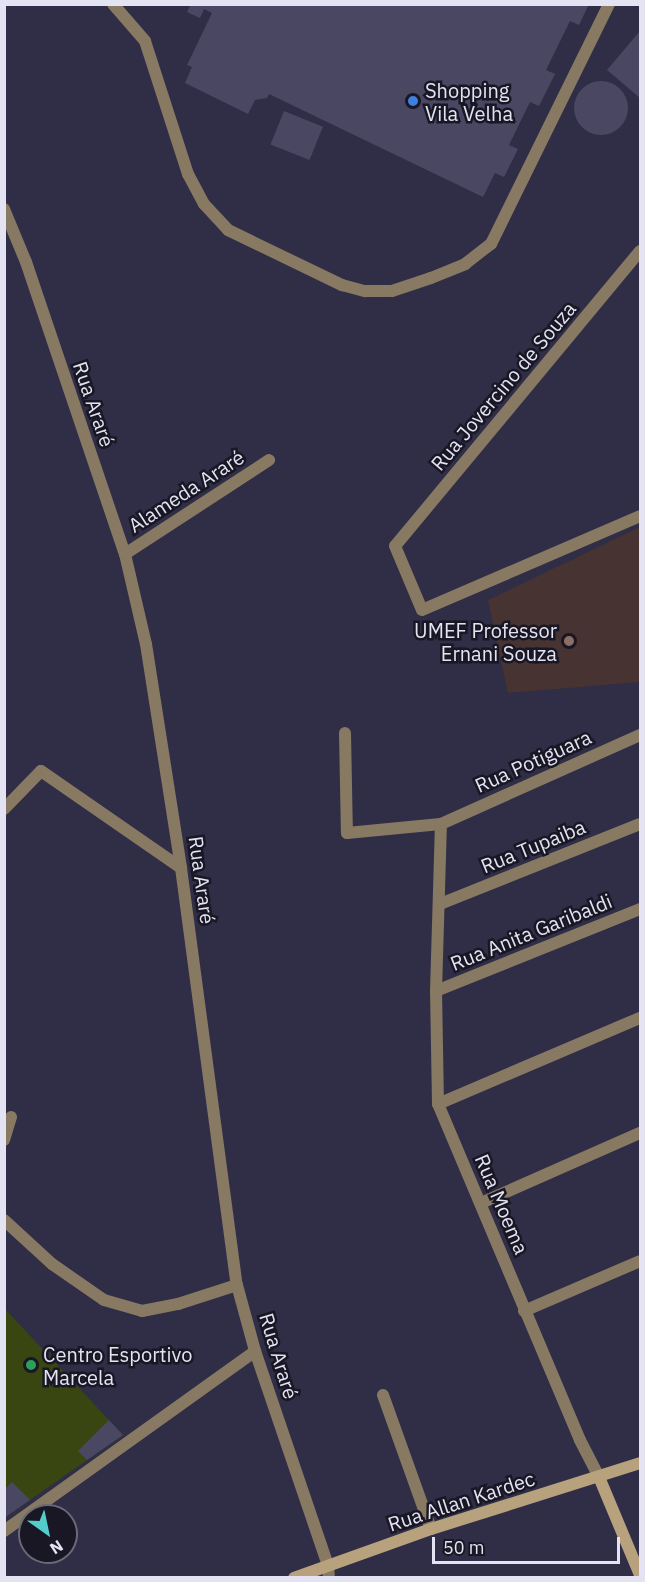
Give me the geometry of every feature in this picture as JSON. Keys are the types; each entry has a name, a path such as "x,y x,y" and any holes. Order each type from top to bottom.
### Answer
{"main road":[{"name":"Rua Allan Kardec","path":"294,1578 328,1571 431,1529 640,1463"},
{"name":"Rua Moema","path":"599,1477 640,1575"}],"street":[{"path":"113,4 145,41 188,174 204,204 228,230 342,285 365,291 392,291 465,264 491,244 609,4"},
{"name":"Rua Araré","path":"4,209 26,262 125,554 146,644 181,868 237,1285 255,1351 328,1571"},
{"name":"Rua Jovercino de Souza","path":"640,251 396,546 422,610 640,516"},
{"name":"Alameda Araré","path":"125,554 269,460"},
{"name":"Rua Potiguara","path":"345,733 347,833 441,824 640,735"},
{"path":"4,809 41,771 181,868"},
{"name":"Rua Moema","path":"441,824 436,992 438,1104 482,1203 524,1311 599,1477"},
{"name":"Rua Tupaiba","path":"440,904 640,824"},
{"name":"Rua Anita Garibaldi","path":"436,992 640,909"},
{"path":"438,1104 640,1018"},
{"path":"4,1140 11,1117"},
{"path":"482,1203 640,1133"},
{"path":"4,1220 52,1264 104,1300 142,1311 178,1304 237,1285"},
{"path":"524,1311 640,1262"},
{"path":"4,1531 255,1351"},
{"path":"382,1395 431,1529"}],"shaded area":[{"name":"UMEF Professor Ernani Souza","path":"640,527 640,682 508,693 488,600"}],"green space":[{"name":"Centro Esportivo Marcela","path":"5,1309 123,1435 24,1504 18,1504 18,1508 4,1518"}],"building":[{"name":"Shopping Vila Velha","path":"191,4 589,4 579,25 570,21 546,70 555,74 539,106 530,102 509,145 518,149 504,177 495,173 483,197 269,94 267,98 255,100 248,114 185,83 192,67 187,65 212,13 204,9 200,18 187,12"},
{"path":"640,31 640,98 607,70"},
{"path":"601,81 611,83 620,89 626,98 628,108 626,118 620,127 611,133 601,135 591,133 582,127 576,118 574,108 576,98 582,89 591,83"},
{"path":"284,111 323,127 309,160 271,144"},
{"path":"109,1420 123,1435 87,1460 78,1451"},
{"path":"12,1482 30,1500 24,1504 18,1504 18,1508 4,1518 4,1490"}],"place":[{"name":"Shopping Vila Velha","path":"413,101"},
{"name":"UMEF Professor Ernani Souza","path":"569,641"},
{"name":"Centro Esportivo Marcela","path":"31,1365"}]}
